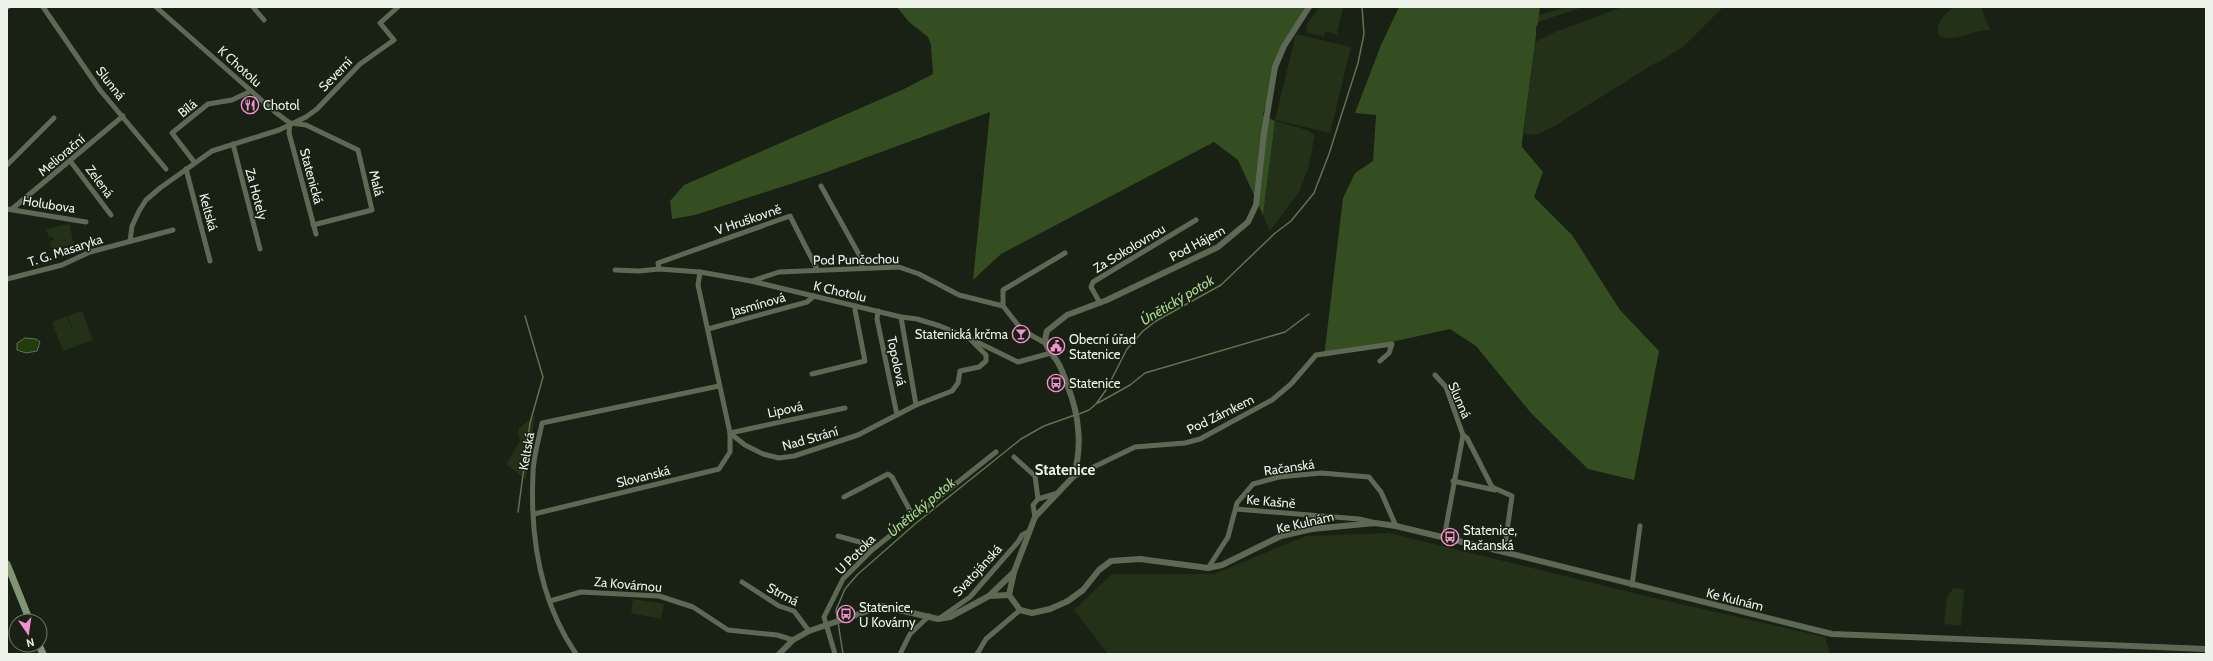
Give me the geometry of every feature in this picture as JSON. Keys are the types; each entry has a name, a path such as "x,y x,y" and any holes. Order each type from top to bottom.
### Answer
{"main road":[{"path":"7,564 27,613"}],"street":[{"name":"Slunná","path":"44,7 100,90 166,169"},
{"name":"K Chotolu","path":"156,7 251,91 290,123 306,125 358,150"},
{"path":"253,7 264,20"},
{"name":"Severní","path":"290,123 306,117 317,109 360,64 394,40 380,23 398,7"},
{"name":"Pod Hájem","path":"1045,343 1047,331 1067,315 1100,304 1218,247 1237,233 1251,218 1257,200 1264,133 1275,67 1294,27 1309,7"},
{"name":"Bílá","path":"195,163 172,133 208,104 232,100 251,91"},
{"name":"Meliorační","path":"10,209 71,162 122,116"},
{"path":"7,165 54,118"},
{"path":"130,241 132,226 146,200 186,169 212,152 280,130 290,123"},
{"name":"Statenická","path":"290,123 289,133 316,234"},
{"name":"Za Hotely","path":"233,144 260,249"},
{"name":"Malá","path":"313,225 372,210 358,150"},
{"name":"Zelená","path":"71,162 111,215"},
{"name":"Keltská","path":"186,169 210,260"},
{"path":"821,186 861,258 862,267"},
{"name":"Holubova","path":"10,209 86,222"},
{"name":"V Hruškovně","path":"659,269 658,263 790,216 817,269"},
{"name":"Za Sokolovnou","path":"1100,304 1091,286 1094,282 1196,220"},
{"name":"T. G. Masaryka","path":"7,279 62,264 90,252 172,230"},
{"path":"977,654 986,639 1020,610 1009,595 1014,572 1028,532 1035,517 1073,477 1079,445 1078,421 1061,370 1045,343 1022,330 1003,306 1003,290 1065,253"},
{"name":"Pod Punčochou","path":"751,281 779,272 862,267 899,267 919,274 959,295 1003,306"},
{"name":"K Chotolu","path":"615,270 640,271 659,269 700,272 751,281 900,317 917,319 969,338 1018,362 1051,353"},
{"path":"700,272 698,285 730,433"},
{"name":"Jasmínová","path":"708,329 807,302 814,296"},
{"path":"812,374 865,361 855,310 856,306"},
{"name":"Topolová","path":"878,311 877,319 897,415"},
{"path":"900,317 916,405"},
{"name":"Nad Strání","path":"730,433 744,445 763,454 779,458 794,456 858,435 916,405 952,391 958,383 960,371 979,367 986,361 986,355 969,338"},
{"name":"Pod Zámkem","path":"1073,477 1135,447 1185,443 1200,439 1272,400 1291,384 1316,355 1392,344 1389,353 1380,361"},
{"name":"Slunná","path":"1435,375 1446,387 1463,435 1467,438 1489,482 1497,490"},
{"name":"Keltská","path":"576,654 563,634 541,578 535,548 533,473 542,423 719,386"},
{"name":"Lipová","path":"730,433 845,408"},
{"name":"Slovanská","path":"534,514 719,469 730,452 730,433"},
{"name":"Slunná","path":"1444,538 1453,481 1463,435"},
{"name":"U Potoka","path":"828,624 824,617 843,579 872,550 913,516 996,452"},
{"path":"1014,457 1035,476 1038,499"},
{"name":"Račanská","path":"1208,568 1228,537 1237,503 1253,484 1279,477 1321,473 1369,477 1381,492 1396,526"},
{"path":"844,497 888,474 892,477 913,516"},
{"name":"Slunná","path":"1453,481 1509,493 1512,496 1504,552"},
{"path":"1035,517 1033,505 1038,499 1058,493"},
{"name":"Ke Kašně","path":"1236,509 1359,519 1375,523"},
{"name":"Ke Kulnám","path":"1020,610 1032,612 1050,609 1068,601 1083,590 1099,570 1111,562 1140,559 1208,568 1222,565 1281,536 1312,529 1375,523 1396,526 1504,552 1832,634 2206,649"},
{"path":"1632,585 1640,526"},
{"name":"Svatojánská","path":"938,618 970,598 1018,542 1022,535 1028,532"},
{"path":"838,536 863,543 872,550"},
{"path":"778,654 793,640 809,631 882,606 938,618 950,617 989,596 1014,572"},
{"name":"Strmá","path":"742,582 779,606 794,611 809,631"},
{"name":"Za Kovárnou","path":"550,601 581,592 659,596 694,607 728,630 777,635 793,640"},
{"path":"989,596 1009,595"},
{"path":"900,654 910,634 929,616"},
{"path":"828,624 835,654"}],"shaded area":[{"path":"897,7 1306,7 1282,49 1263,115 1275,121 1263,215 1238,160 1214,142 1001,254 973,280 990,112 824,173 695,215 672,219 670,201 684,185 902,90 933,74 931,45 928,37 909,22"},
{"path":"1319,7 1343,7 1337,35 1325,31 1324,36 1308,33 1306,26"},
{"path":"1399,7 1540,7 1538,24 1536,27 1522,142 1522,147 1543,172 1534,197 1572,235 1620,310 1659,351 1634,480 1588,469 1531,413 1476,346 1450,329 1324,357 1343,198 1355,173 1373,161 1376,115 1355,113 1381,45"},
{"path":"1566,7 1583,7 1538,22 1539,15"},
{"path":"1622,7 1723,7 1683,47 1553,127 1538,134 1526,135 1524,131 1535,42 1555,32"},
{"path":"1955,7 1981,7 1990,30 1983,30 1952,38 1939,36 1938,27 1941,19"},
{"path":"1296,34 1351,47 1330,133 1275,120"},
{"path":"1275,121 1307,130 1315,135 1308,169 1299,192 1270,231 1263,215"},
{"path":"69,224 74,244 52,249 50,241 54,240 53,237 49,238 46,229"},
{"path":"82,311 93,340 63,351 52,322 67,316 74,335 68,316"},
{"path":"25,338 36,339 40,342 37,351 26,353 17,350 17,343"},
{"path":"535,415 526,480 506,464 520,441 518,429"},
{"path":"1389,533 1650,597 1825,637 1830,654 1108,654 1074,610 1112,574 1214,574 1306,536"},
{"path":"1953,588 1964,589 1961,626 1944,624 1947,598"},
{"path":"633,599 664,604 661,619 631,613"}],"waterway":[{"name":"Únětický potok","path":"1079,414 1089,410 1096,404 1106,390 1127,349 1143,331 1156,321 1221,285 1274,234 1291,221 1314,193 1329,154 1358,63 1364,34 1362,7"},
{"path":"1098,403 1130,385 1145,373 1285,332 1309,314"},
{"path":"518,512 530,423 543,377 525,316"},
{"name":"Únětický potok","path":"837,618 836,610 845,589 857,575 915,524 1021,439 1044,426 1075,415"},
{"name":"Únětický potok","path":"838,622 843,654"}],"place":[{"name":"Chotol","path":"250,105"},
{"name":"Statenická krčma","path":"1021,334"},
{"name":"Obecní úřad Statenice","path":"1056,346"},
{"name":"Statenice","path":"1056,383"},
{"name":"Statenice, Račanská","path":"1450,537"},
{"name":"Statenice, U Kovárny","path":"846,614"}],"district":[{"name":"Statenice","path":"1065,470"}]}
